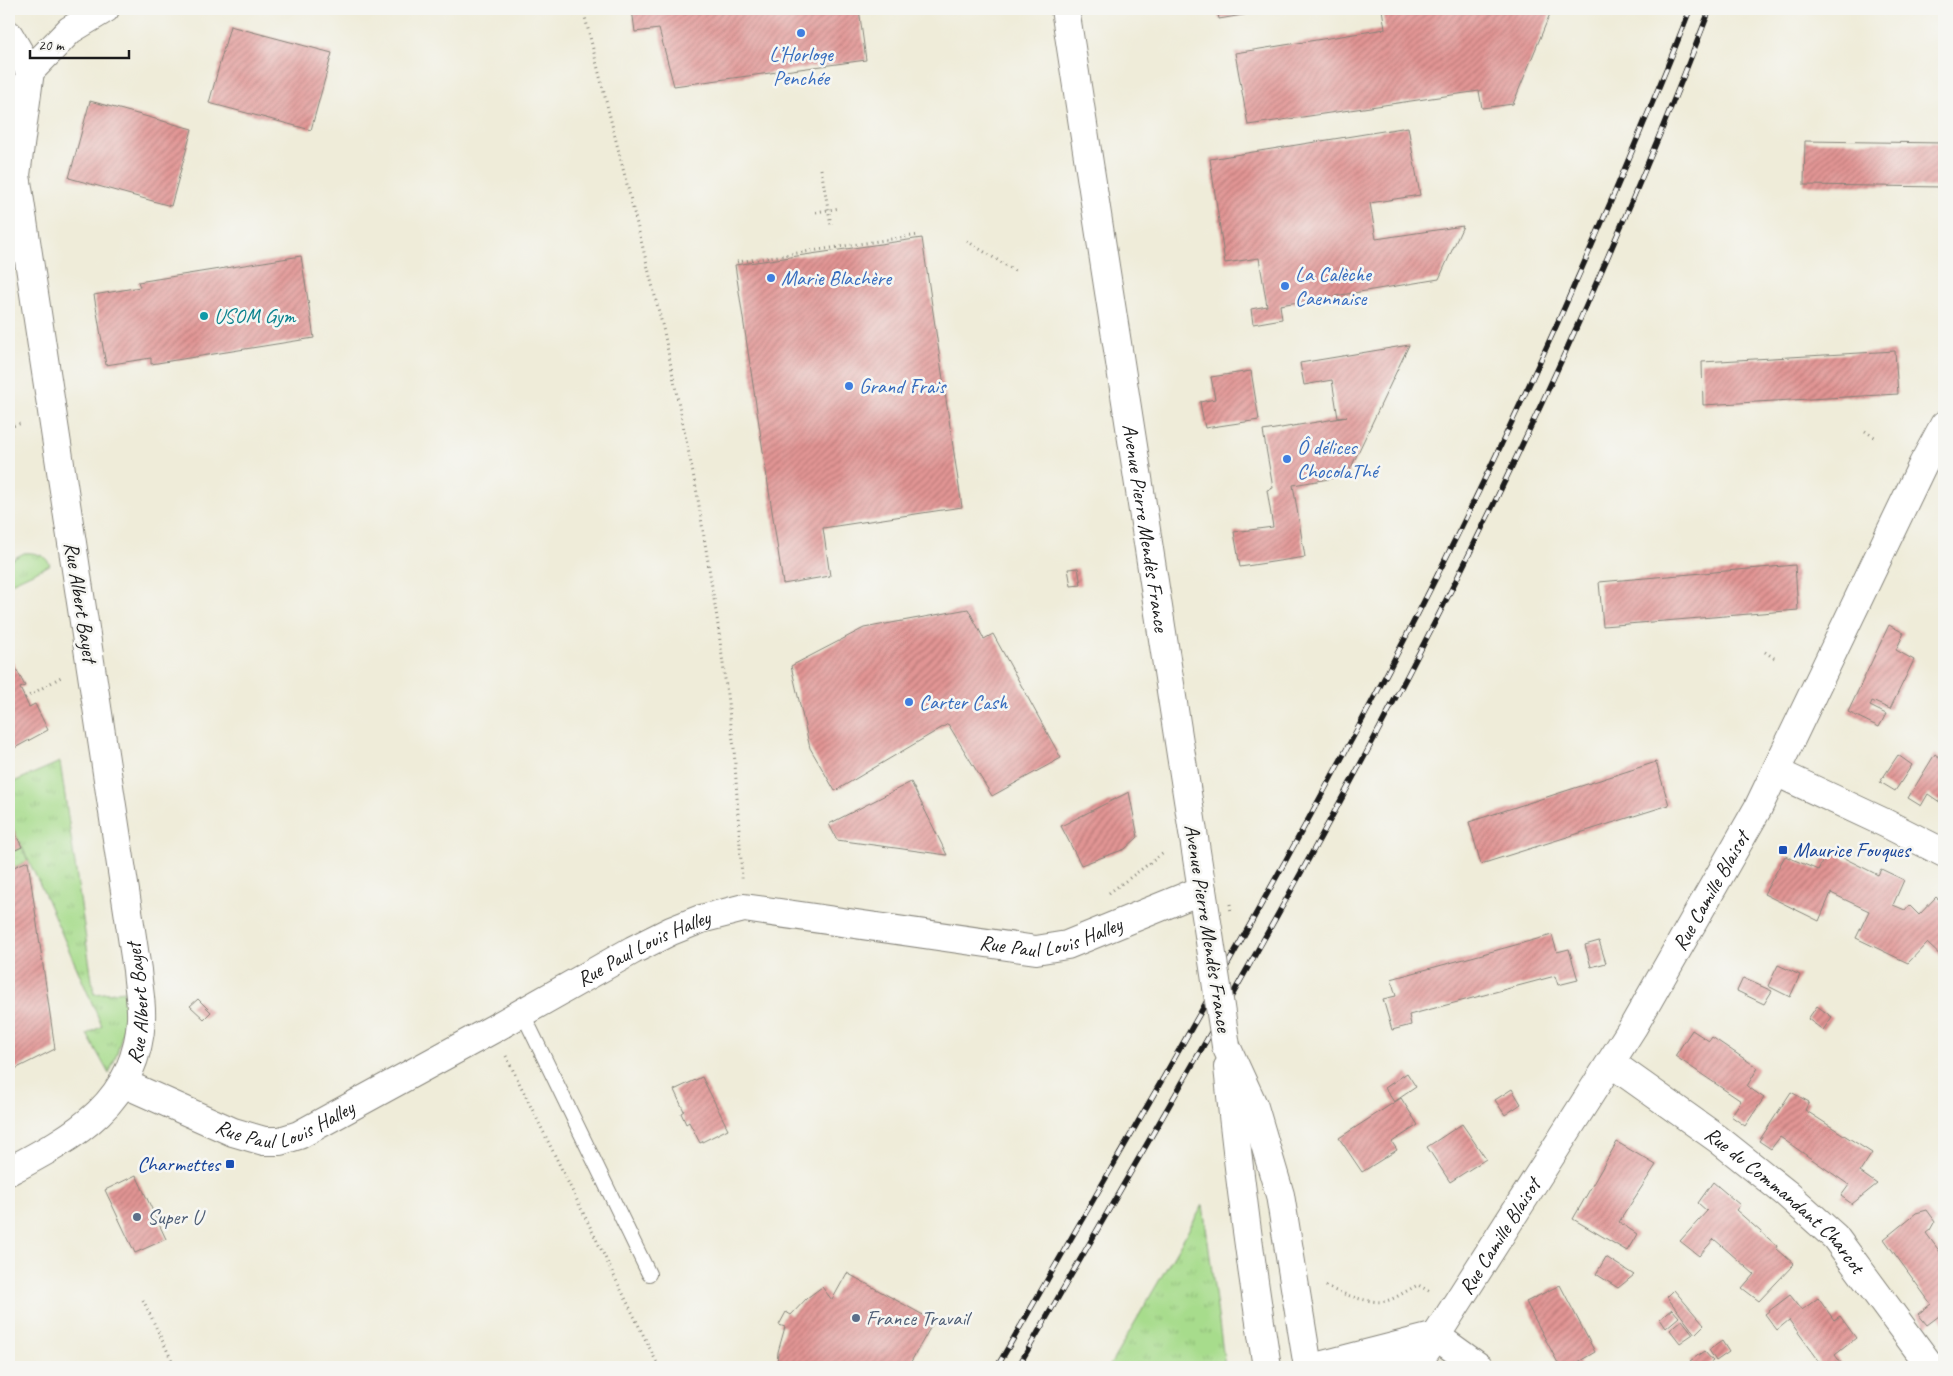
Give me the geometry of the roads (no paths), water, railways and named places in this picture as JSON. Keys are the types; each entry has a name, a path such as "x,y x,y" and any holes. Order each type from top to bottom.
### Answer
{"street":[{"path":"9,35 30,71 70,30 105,9"},
{"name":"Avenue Pierre Mendès France","path":"1065,9 1226,1046 1256,1304 1267,1367"},
{"name":"Rue Albert Bayet","path":"9,1171 56,1146 93,1120 110,1102 123,1084 135,1058 141,1019 137,970 13,177 30,71"},
{"name":"Rue Camille Blaisot","path":"1402,1367 1425,1352 1436,1336 1611,1063 1667,968 1776,772 1923,464 1944,424"},
{"path":"1776,772 1944,853"},
{"name":"Rue Paul Louis Halley","path":"123,1084 233,1132 264,1141 280,1140 299,1135 494,1029 633,950 671,931 724,912 744,908 1036,950 1067,945 1202,890"},
{"name":"Avenue Pierre Mendès France","path":"1226,1046 1254,1106 1280,1195 1308,1367"},
{"name":"Rue du Commandant Charcot","path":"1611,1063 1718,1138 1835,1237 1931,1367"},
{"path":"1315,1367 1436,1336 1479,1367"}],"lane":[{"path":"522,1012 649,1274"}],"railway":[{"path":"997,1367 1271,887 1397,654 1471,508 1540,361 1606,212 1690,9"},
{"path":"1018,1367 1290,893 1423,645 1512,466 1554,376 1635,193 1710,9"}],"place":[{"name":"L’Horloge Penchée","path":"801,33"},
{"name":"Marie Blachère","path":"771,278"},
{"name":"La Calèche Caennaise","path":"1285,286"},
{"name":"USOM Gym","path":"204,316"},
{"name":"Grand Frais","path":"849,386"},
{"name":"Ô délices ChocolaThé","path":"1287,459"},
{"name":"Carter Cash","path":"909,702"},
{"name":"Maurice Fouques","path":"1783,850"},
{"name":"Charmettes","path":"230,1164"},
{"name":"Super U","path":"137,1217"},
{"name":"France Travail","path":"856,1318"}]}
